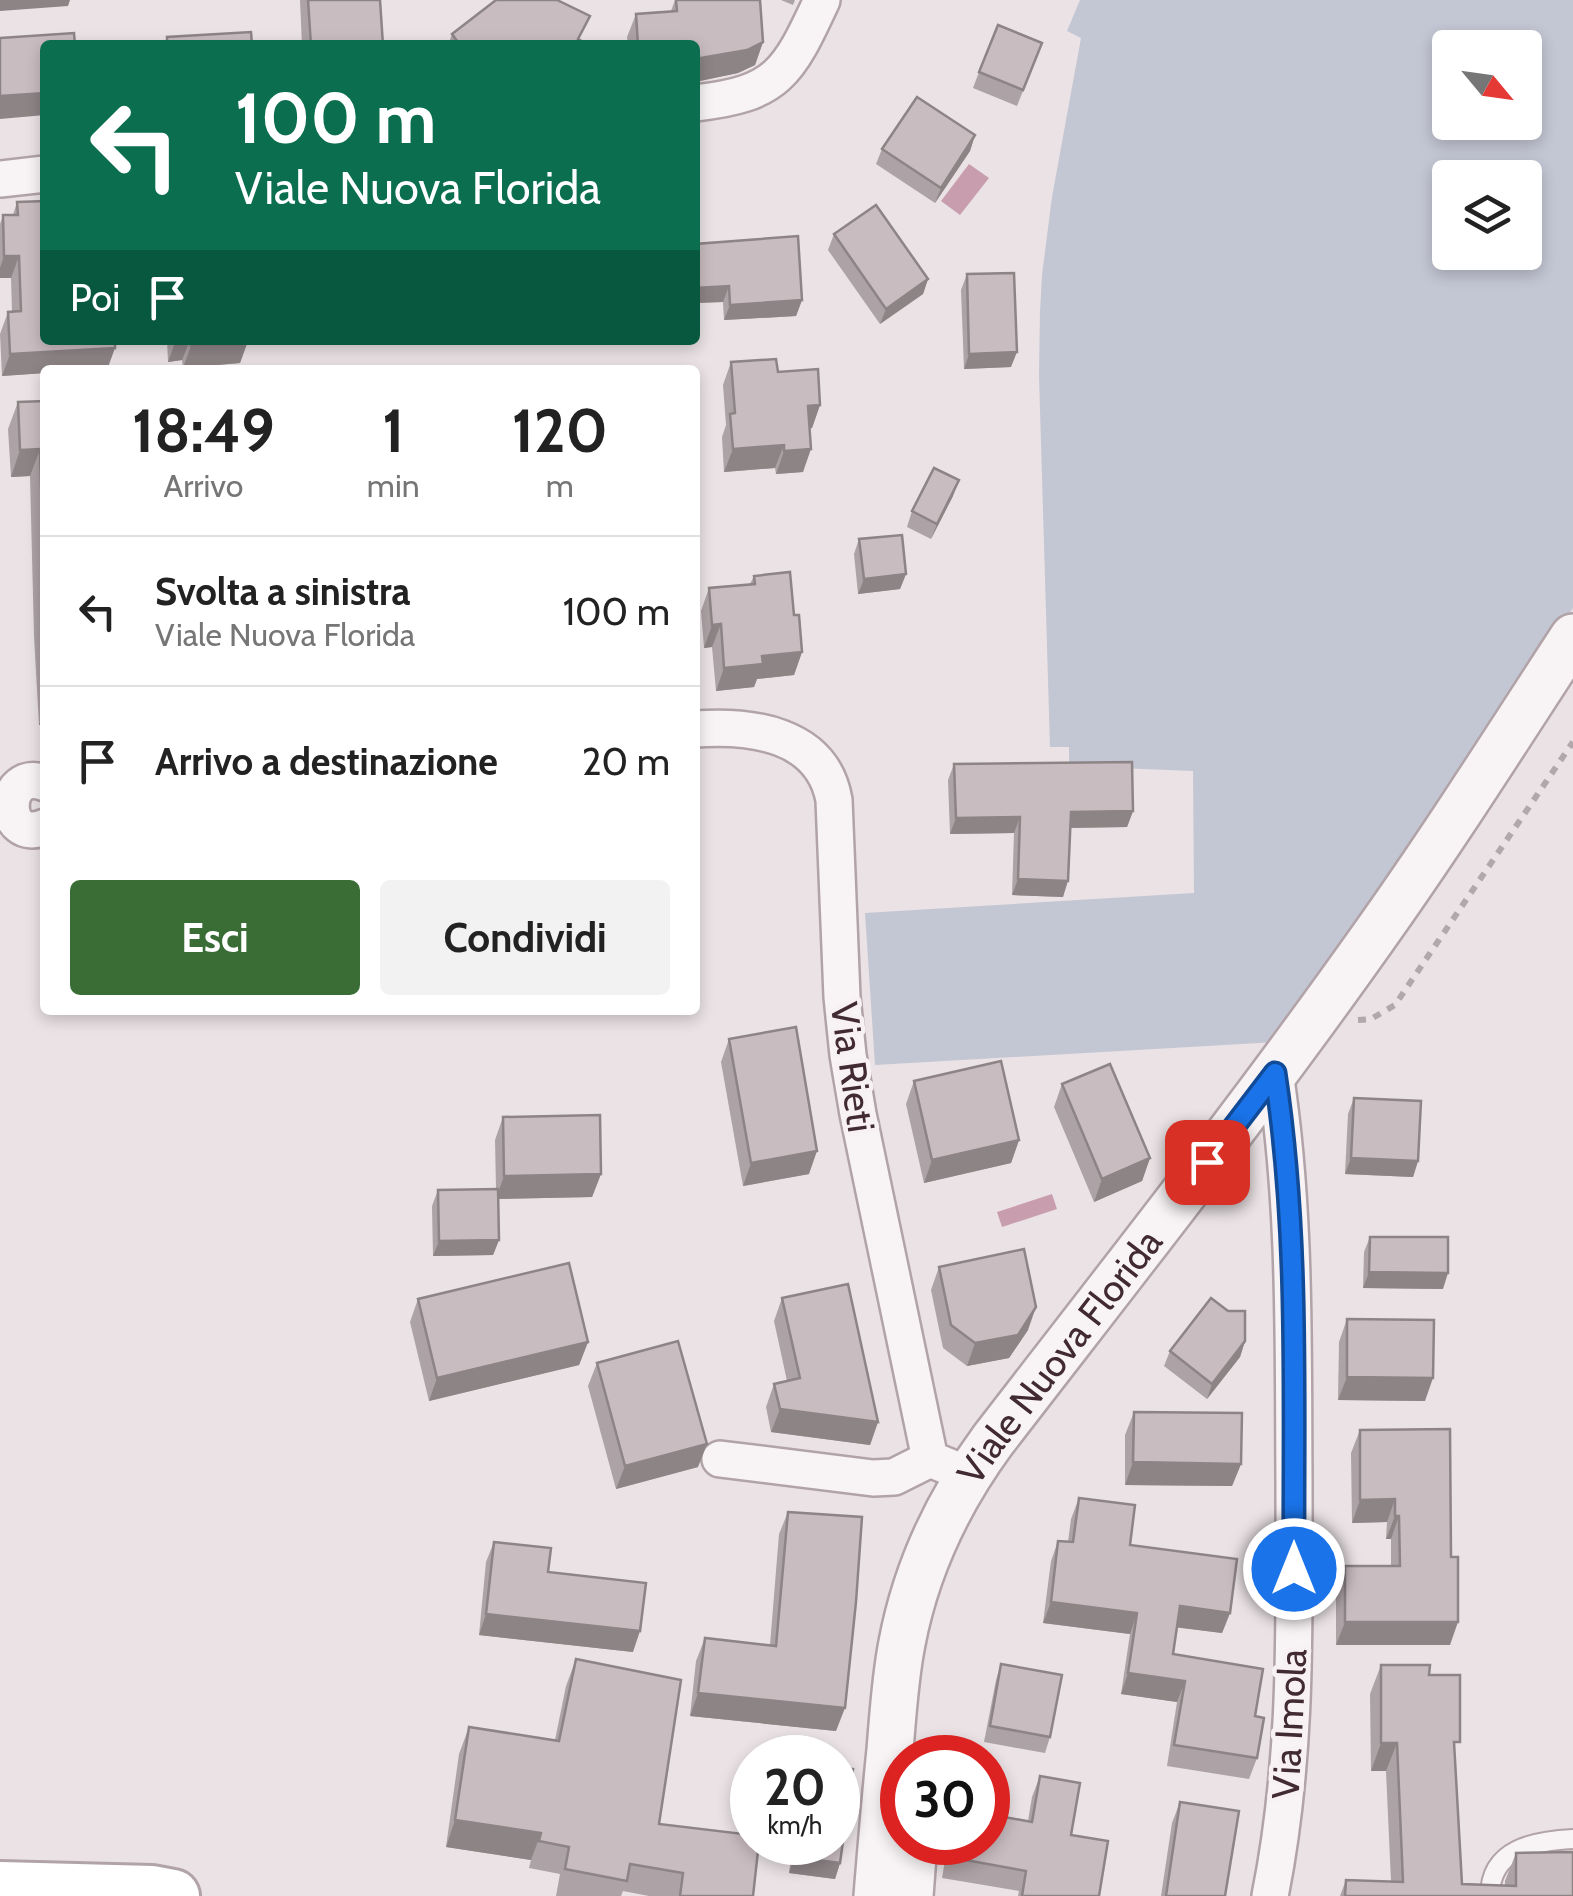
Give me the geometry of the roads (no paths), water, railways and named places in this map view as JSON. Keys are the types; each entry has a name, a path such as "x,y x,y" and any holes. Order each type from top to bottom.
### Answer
{"main road":[{"path":"0,1888 152,1892 173,1896"}],"street":[{"path":"700,102 736,97 771,82 798,49 822,0"},
{"path":"0,179 40,175"},
{"name":"Viale Nuova Florida","path":"922,1735 938,1610 960,1553 986,1505 1278,1091 1573,637"},
{"name":"Viale Nuova Florida","path":"877,1896 902,1641 950,1467 1005,1425 1278,1091 1347,1021 1573,684"},
{"name":"Via Rieti","path":"700,729 747,728 778,736 803,750 828,779 832,791 842,998 858,1114 950,1467"},
{"path":"14,820 14,788 20,783 40,781"},
{"name":"Via Imola","path":"1270,1896 1288,1782 1294,1686 1293,1278 1290,1196 1278,1091"},
{"path":"720,1459 873,1478 950,1467"},
{"path":"910,1896 912,1865"}],"lane":[{"path":"1490,1896 1494,1875 1510,1854 1528,1844 1573,1840"}]}
